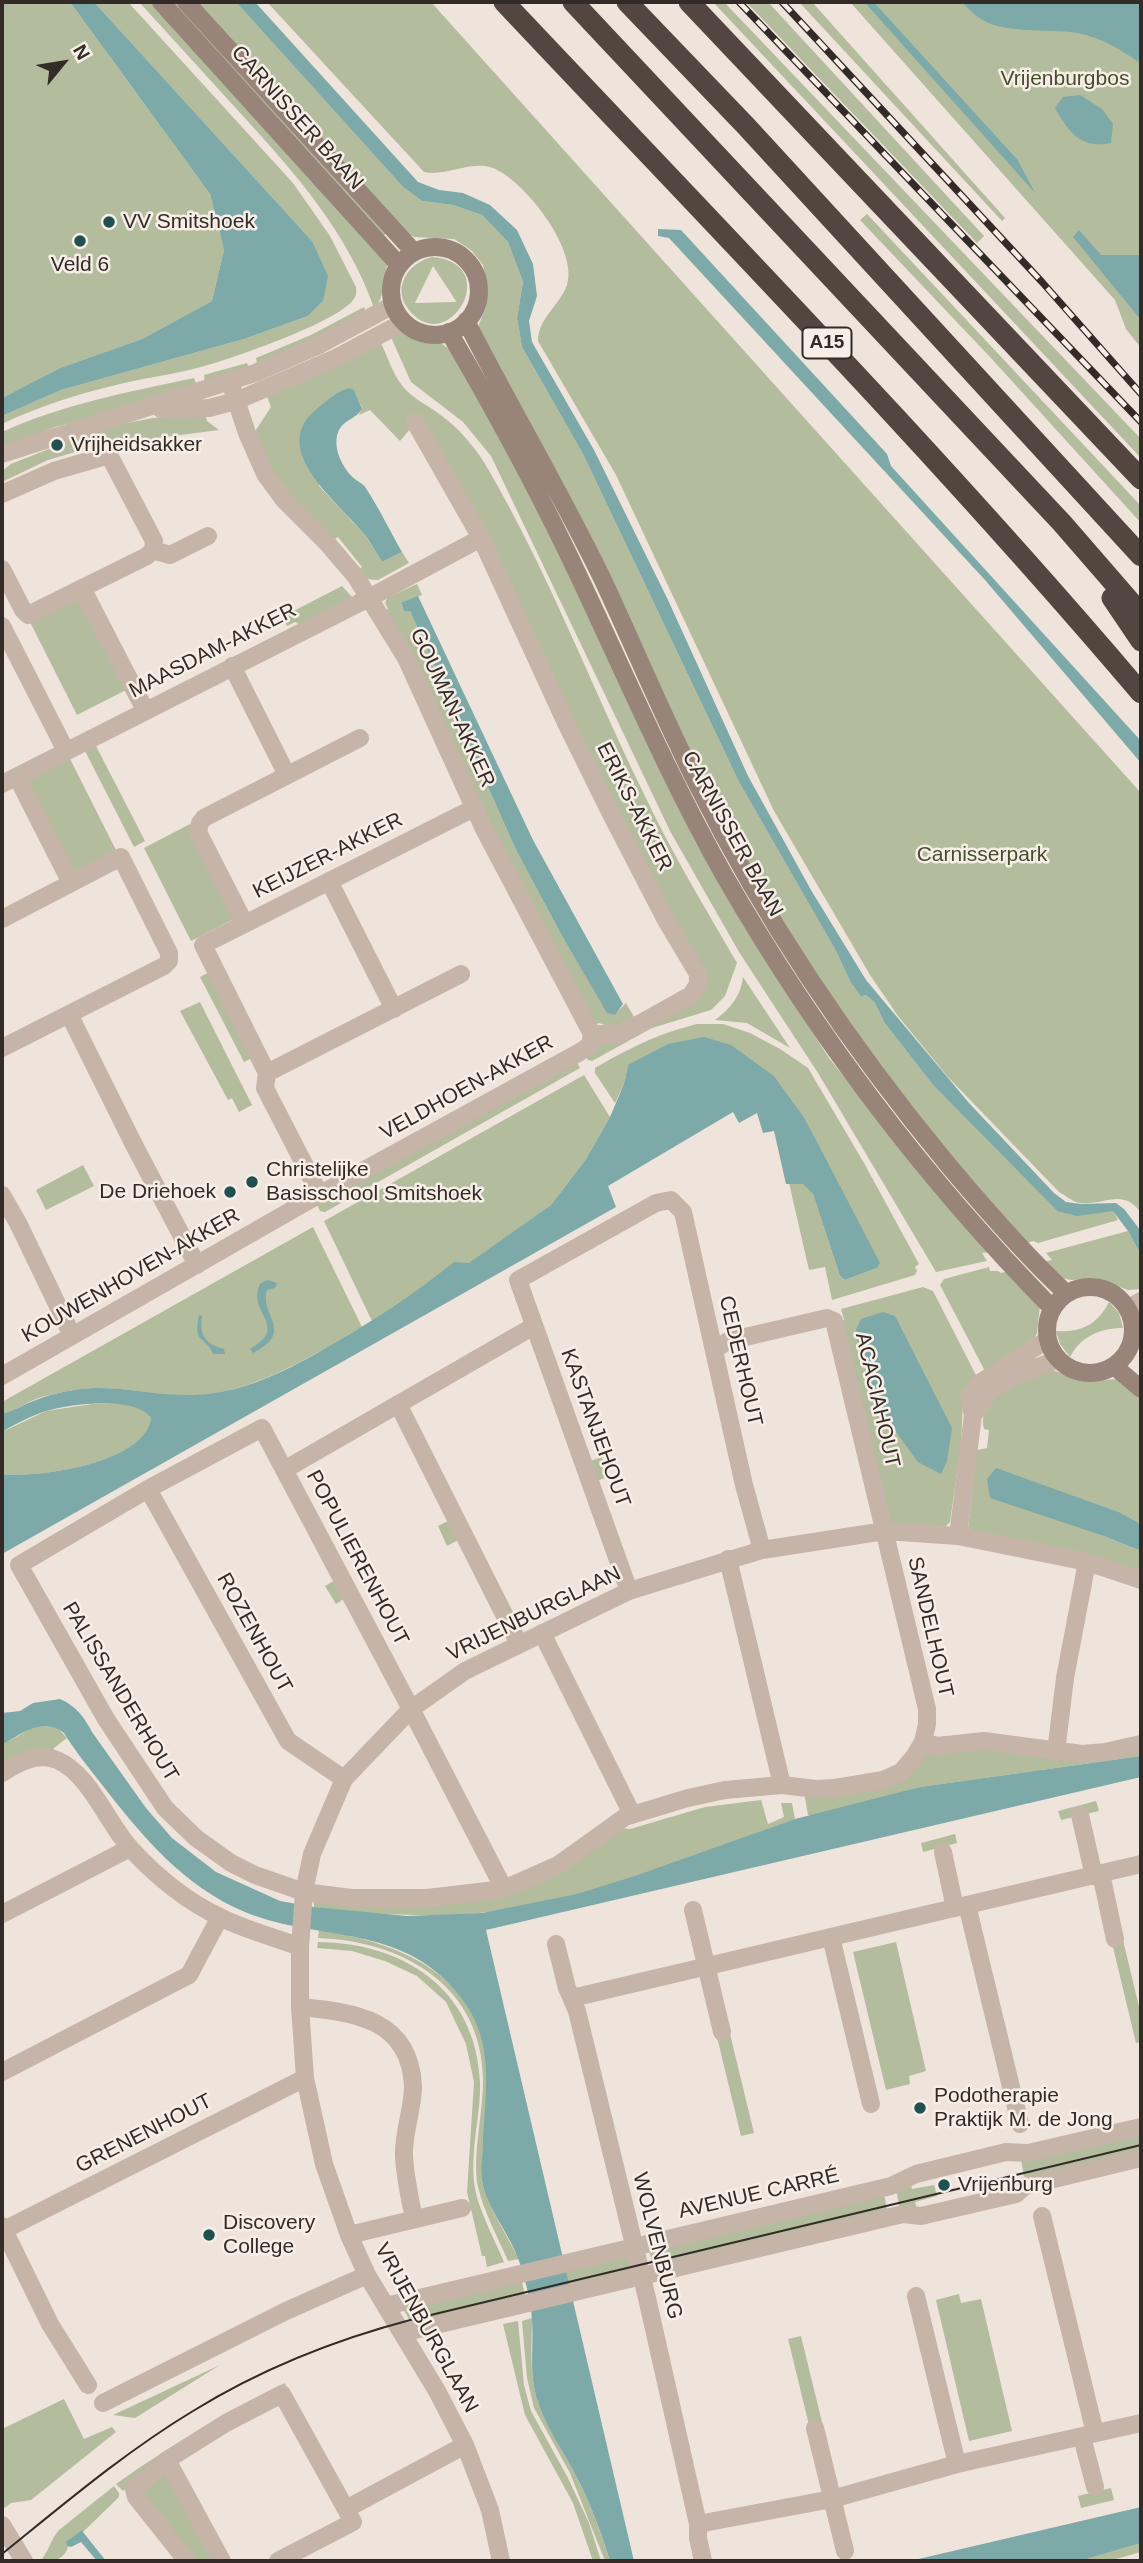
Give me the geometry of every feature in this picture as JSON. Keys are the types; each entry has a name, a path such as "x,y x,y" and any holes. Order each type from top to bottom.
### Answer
{"highway":[{"name":"A15","path":"504,2 914,436 1038,572 1141,692"},
{"name":"A15","path":"573,2 1062,523 1141,614"},
{"path":"627,2 746,126 1141,556"},
{"path":"690,2 1141,480"},
{"name":"A15","path":"1062,523 1141,641"}],"main road":[{"name":"CARNISSER BAAN","path":"161,2 399,265"},
{"name":"CARNISSER BAAN","path":"186,2 414,252"},
{"path":"435,247 447,248 466,260 473,269 478,290 477,302 466,321 449,332 425,333 414,329 404,322 393,305 391,284 399,265 414,252 435,247"},
{"name":"CARNISSER BAAN","path":"466,321 601,576 698,786 741,866 794,955 850,1037 922,1133 982,1205 1066,1293"},
{"name":"CARNISSER BAAN","path":"449,332 550,516 682,796 724,874 786,976 850,1070 963,1214 1052,1308"},
{"path":"1085,1286 1105,1289 1135,1305 1132,1317 1133,1335 1128,1351 1114,1366 1095,1373 1084,1373 1065,1366 1047,1340 1047,1324 1052,1308 1066,1293 1085,1286"},
{"path":"1128,1351 1141,1364"},
{"path":"1114,1366 1141,1389"}],"street":[{"path":"2,454 230,382 317,346 393,305"},
{"path":"144,410 209,408 236,401 336,358 404,322"},
{"name":"GOUMAN-AKKER","path":"230,382 247,433 265,474 284,500 356,577 407,658 474,808 592,1034"},
{"name":"ERIKS-AKKER","path":"415,422 481,538 599,790 667,922 698,974 698,984 691,995 633,1028 621,1034 592,1034"},
{"path":"2,462 23,448"},
{"path":"2,494 54,471 109,455 154,541 153,550 148,556 28,615 2,569"},
{"path":"153,550 170,555 208,536"},
{"path":"369,598 481,538"},
{"path":"82,588 145,710"},
{"name":"MAASDAM-AKKER","path":"9,780 369,598"},
{"path":"2,626 72,748"},
{"path":"232,666 287,775"},
{"path":"245,924 198,832 200,823 204,818 360,738"},
{"path":"9,780 71,883"},
{"name":"KEIJZER-AKKER","path":"267,1073 203,945 474,808"},
{"path":"2,919 121,857 169,953 169,961 164,966 2,1048"},
{"path":"329,881 394,1009"},
{"path":"320,1195 265,1087 267,1073 461,974"},
{"path":"69,1014 197,1265"},
{"name":"VELDHOEN-AKKER","path":"320,1195 580,1052 590,1045 592,1034"},
{"path":"2,1195 72,1335"},
{"name":"KOUWENHOVEN-AKKER","path":"2,1376 320,1195"},
{"name":"CEDERHOUT","path":"656,1203 671,1200 683,1212 762,1550"},
{"name":"KASTANJEHOUT","path":"629,1591 518,1280 656,1203"},
{"name":"ACACIAHOUT","path":"714,1350 728,1340 827,1318 834,1321 885,1531"},
{"path":"285,1470 534,1326"},
{"path":"958,1536 972,1415 969,1398 981,1382 1047,1340"},
{"path":"972,1415 991,1390 1013,1377 1058,1359"},
{"path":"398,1404 519,1644"},
{"name":"POPULIERENHOUT","path":"148,1489 262,1429 504,1889"},
{"name":"PALISSANDERHOUT","path":"148,1489 19,1564 106,1719 165,1808 195,1839 231,1863 304,1898"},
{"name":"ROZENHOUT","path":"148,1489 288,1741 344,1779"},
{"name":"VRIJENBURGLAAN","path":"501,2561 489,2510 465,2445 437,2391 367,2274 349,2235 324,2164 304,2078 300,1947 304,1898 312,1854 344,1779 411,1709 465,1671 629,1591 762,1550 885,1531 958,1536 1087,1562 1141,1580"},
{"name":"SANDELHOUT","path":"304,1898 427,1898 504,1889 558,1865 632,1814 725,1790 782,1785 835,1788 883,1780 901,1772 915,1757 928,1724 927,1709 885,1531"},
{"path":"728,1559 782,1785"},
{"path":"1056,1752 1065,1678 1087,1562"},
{"path":"542,1633 632,1814"},
{"path":"923,1742 937,1745 984,1741 1082,1754 1141,1744"},
{"path":"2,1773 22,1761 55,1759 75,1771 130,1848 170,1886 220,1917 300,1947"},
{"path":"1080,1815 1115,1940"},
{"path":"2,1914 130,1848"},
{"path":"943,1852 961,1906 1020,2124"},
{"path":"572,1998 1141,1864"},
{"path":"692,1910 722,2032"},
{"path":"2,2072 190,1975 220,1917"},
{"path":"831,1937 871,2104"},
{"name":"WOLVENBURG","path":"556,1944 567,1988 577,2011 634,2246 698,2524 703,2561"},
{"path":"300,2007 344,2011 379,2024 396,2036 407,2053 413,2087 404,2154 414,2219"},
{"name":"GRENENHOUT","path":"3,2228 304,2078"},
{"name":"AVENUE CARRÉ","path":"386,2306 891,2186 916,2174 1006,2152 1028,2153 1141,2126"},
{"path":"402,2333 897,2215 921,2216 1016,2194 1025,2186 1141,2158"},
{"path":"349,2235 462,2208"},
{"path":"1042,2216 1088,2435 1095,2487"},
{"path":"3,2228 50,2324 88,2385"},
{"path":"103,2403 286,2311 367,2274"},
{"path":"916,2296 957,2464"},
{"path":"187,2561 136,2497 135,2489 167,2460 226,2423 282,2395 353,2522 278,2561"},
{"path":"698,2524 832,2499 957,2464 1141,2423"},
{"path":"815,2428 845,2551"},
{"path":"346,2509 465,2445"},
{"path":"167,2460 222,2561"},
{"path":"2,2525 24,2561"}],"green space":[{"name":"VV Smitshoek","path":"2,2 70,2 210,194 224,250 212,301 142,339 60,368 2,398"},
{"path":"94,2 128,2 293,183 330,236 356,287 356,295 347,306 331,317 259,348 201,367 84,393 2,424 2,416 61,390 244,339 308,316 323,301 312,241"},
{"path":"139,2 155,2 387,263 382,293 374,308 350,254 318,205 262,138"},
{"path":"167,2 179,2 389,231 381,238"},
{"path":"193,2 236,2 403,187 422,201 453,205 482,215 508,242 523,282 517,318 522,347 583,454 739,782 836,951 850,981 875,1003 884,1022 933,1085 1057,1211 1113,1210 1118,1220 1038,1243 1033,1241 1023,1244 863,1051 744,866 478,327 485,309 488,289 483,265 472,251 454,239 414,237 400,229"},
{"name":"Carnisserpark","path":"267,2 431,2 1141,793 1141,1213 1134,1205 1120,1199 1079,1203 1059,1192 947,1076 898,1016 870,975 774,811 616,475 538,341 545,318 564,292 569,270 565,254 546,218 519,186 493,168 476,166 424,172"},
{"path":"713,2 724,2 1141,439 1141,458"},
{"path":"746,2 768,2 984,236 977,243"},
{"path":"799,2 812,2 1005,218 1002,221"},
{"name":"Vrijenburgbos","path":"850,2 864,2 1033,190 1018,160 874,2 1141,2 1141,348 1126,329 1115,300"},
{"path":"867,214 1141,506 1141,523 990,357 860,220"},
{"path":"432,257 454,263 465,275 467,289 462,304 453,316 439,323 424,322 409,310 404,302 402,285 405,278 409,271 423,260","holes":["433,266 456,301 415,303"]},
{"path":"364,307 366,313 258,367 256,358 311,335"},
{"path":"396,332 436,340 451,350 525,481 695,841 829,1058 920,1173 992,1252 982,1253 987,1261 936,1272 818,1073 739,952 670,831 491,456 463,422 411,382 390,335"},
{"path":"380,341 395,374 406,390 459,431 488,469 530,548 653,812 737,963 725,996 711,1010 652,1028 592,1061 585,1055 598,1043 704,989 484,534 411,428 400,441 370,410 359,415 362,408 354,391 349,388 319,486 365,535 382,562 402,552 409,563 378,580 365,579 358,570 362,567 338,537 333,540 281,491 252,436 271,407 266,394"},
{"path":"247,363 249,368 205,385 204,375"},
{"path":"194,378 197,386 160,400 55,427 2,449 2,432 25,422 96,400"},
{"path":"205,413 207,421 219,430 157,438 99,451 92,447 48,460 2,482 2,471 11,464 102,428 153,418"},
{"path":"417,584 422,595 401,604 404,611 410,611 516,850 562,936 607,1012 615,1014 626,1003 634,1017 614,1028 599,1023 594,1025 487,822 384,612 388,609 385,603 387,598"},
{"path":"342,586 353,598 301,625 295,622 287,626 282,617"},
{"path":"75,599 83,602 128,689 77,715 30,622"},
{"path":"96,746 145,841 134,847 85,751"},
{"path":"70,759 117,852 79,871 73,871 25,782"},
{"path":"190,824 236,918 191,941 144,848"},
{"path":"213,970 256,1056 244,1062 200,977"},
{"path":"743,977 790,1048 747,1023 715,1020 734,1002"},
{"path":"200,1002 252,1105 239,1112 232,1098 228,1100 180,1011"},
{"path":"697,1024 723,1024 750,1033 808,1068 919,1264 915,1267 915,1275 832,1300 825,1267 809,1270 789,1183 803,1183 813,1194 840,1276 845,1280 877,1268 804,1117 775,1077 628,1065 624,1084 615,1103 595,1073 595,1068 644,1042"},
{"path":"575,1059 580,1068 325,1212 320,1211 316,1202"},
{"path":"584,1075 610,1117 586,1159 551,1205 469,1264 425,1286 372,1321 324,1221"},
{"path":"83,1165 94,1186 46,1210 36,1190"},
{"path":"313,1227 362,1327 274,1374 217,1393 170,1395 109,1388 87,1389 36,1399 2,1414 2,1402"},
{"path":"1128,1231 1141,1255 1141,1289 1128,1290 1094,1278 1060,1278 1042,1262 1052,1260 1046,1253"},
{"path":"989,1267 990,1271 1001,1273 1011,1270 1040,1306 1037,1333 1033,1341 986,1373 940,1285 944,1279"},
{"path":"923,1287 933,1291 978,1379 963,1401 961,1445 950,1522 942,1530 888,1523 839,1322 844,1320 841,1309"},
{"path":"1109,1302 1119,1313 1123,1328 1092,1335 1080,1344 1070,1357 1060,1344 1056,1331 1081,1329 1100,1316"},
{"path":"1047,1368 1083,1381 1118,1379 1141,1395 1141,1524 1121,1513 1104,1536 1141,1551 1141,1573 970,1533 968,1528 977,1450 987,1448 989,1430 984,1429 984,1416 987,1405 1003,1389"},
{"path":"92,1404 139,1408 151,1418 145,1434 131,1447 88,1465 39,1473 2,1474 2,1432 46,1411"},
{"path":"602,1457 608,1477 596,1481 590,1461"},
{"path":"452,1519 462,1538 447,1546 438,1526"},
{"path":"337,1579 347,1597 336,1604 325,1586"},
{"path":"44,1725 56,1726 67,1738 54,1748 52,1755 2,1768 2,1745 30,1729"},
{"path":"975,1746 1141,1749 1141,1756 920,1787 819,1815 808,1815 804,1792 854,1789 922,1752"},
{"path":"761,1800 768,1824 784,1817 781,1803 792,1803 795,1819 639,1876 558,1899 518,1908 437,1915 314,1907 314,1897 477,1897 622,1828 630,1829 705,1807"},
{"path":"1096,1801 1099,1811 1061,1820 1058,1811"},
{"path":"955,1834 957,1843 923,1852 921,1843"},
{"path":"319,1930 383,1945 412,1958 438,1974 459,1994 475,2019 485,2049 488,2086 482,2182 492,2209 519,2259 508,2261 487,2215 478,2187 476,2162 483,2081 479,2048 469,2019 453,1995 432,1975 408,1960 380,1948 318,1938"},
{"path":"1123,1940 1141,2015 1141,2042 1136,2043 1112,1943"},
{"path":"318,1942 349,1944 379,1951 406,1962 430,1978 450,1997 465,2021 475,2049 480,2082 473,2162 475,2188 483,2215 504,2262 487,2267 467,2192 474,2082 466,2044 446,2002 417,1976 385,1961 352,1951 317,1948"},
{"path":"896,1942 926,2071 909,2076 910,2084 886,2090 853,1952"},
{"path":"730,2034 754,2133 741,2136 717,2037"},
{"path":"1141,2131 1141,2153 1024,2177 1021,2159"},
{"path":"911,2184 912,2189 934,2185 937,2196 915,2202 917,2209 900,2210 896,2190"},
{"path":"881,2193 885,2198 887,2210 653,2268 649,2249"},
{"path":"629,2257 632,2270 566,2291 561,2269"},
{"path":"521,2278 526,2300 413,2326 402,2307"},
{"path":"959,2294 961,2303 981,2299 1012,2431 969,2441 936,2300"},
{"path":"532,2318 532,2369 537,2399 586,2497 610,2561 605,2561 570,2473 534,2408 527,2378 522,2321"},
{"path":"518,2321 524,2385 531,2411 589,2523 601,2561 593,2561 573,2503 525,2415 503,2324"},
{"path":"801,2336 822,2422 809,2425 788,2339"},
{"path":"220,2365 135,2418 113,2415"},
{"path":"285,2383 286,2387 157,2461 123,2491 116,2484 199,2430"},
{"path":"64,2399 84,2439 112,2427 116,2432 31,2500 11,2503 2,2510 2,2429"},
{"path":"157,2474 167,2474 215,2561 193,2561 142,2497 142,2488"},
{"path":"114,2486 119,2497 83,2532 66,2544 68,2547 64,2555 53,2560 40,2561 59,2530"},
{"path":"1111,2488 1114,2500 1081,2508 1078,2496"},
{"path":"1141,2543 1141,2552 1109,2561 1080,2561"}],"water":[{"path":"70,2 94,2 312,241 328,276 323,301 308,316 244,339 61,390 2,416 2,398 60,368 142,339 212,301 224,250 210,194"},
{"path":"236,2 255,2 418,182 439,190 463,193 490,205 517,230 533,264 537,296 529,321 532,342 594,450 668,600 748,776 811,890 866,980 969,1103 1054,1193 1066,1202 1116,1203 1124,1209 1141,1231 1141,1255 1113,1211 1077,1216 1057,1211 933,1085 884,1022 875,1003 866,995 861,996 850,981 836,951 739,782 583,454 522,347 517,318 523,282 508,242 482,215 453,205 422,201 403,187"},
{"path":"864,2 874,2 1018,160 1035,193"},
{"path":"962,2 1141,2 1141,64 1111,45 1087,35 1012,29 988,23"},
{"path":"1080,95 1102,109 1113,124 1111,143 1083,141 1060,117 1055,108 1063,97"},
{"path":"658,229 681,230 887,454 891,466 1141,741 1141,763 985,580 669,238 658,236"},
{"path":"1079,230 1101,255 1141,255 1141,320 1073,237"},
{"path":"349,388 354,390 362,409 339,430 337,450 346,470 366,488 402,552 382,562 365,535 312,475 303,458 299,441 304,424 318,408"},
{"path":"418,596 533,840 623,1004 615,1015 607,1013 516,850 410,611 404,611 401,603"},
{"path":"704,1037 731,1045 775,1077 804,1117 880,1263 877,1268 845,1280 840,1276 813,1194 803,1184 786,1184 774,1131 763,1133 757,1113 739,1123 733,1112 608,1186 616,1207 2,1554 2,1474 63,1470 110,1457 130,1447 144,1434 151,1418 131,1406 86,1404 46,1411 2,1432 2,1414 50,1395 86,1389 108,1388 184,1395 215,1393 262,1380 307,1359 382,1314 454,1262 469,1263 551,1205 586,1159 610,1117 624,1084 628,1065 668,1044"},
{"path":"267,1280 277,1283 275,1288 267,1290 266,1299 274,1330 266,1345 253,1353 250,1349 262,1341 267,1333 257,1294 260,1284"},
{"path":"883,1312 895,1316 952,1428 947,1461 941,1474 918,1462 880,1410 855,1332 861,1319"},
{"path":"199,1315 202,1316 205,1338 224,1349 225,1354 213,1354 199,1336"},
{"path":"996,1468 1121,1513 1141,1524 1141,1551 990,1498 987,1479"},
{"path":"60,1699 83,1717 146,1808 172,1838 216,1872 280,1901 407,1916 482,1913 577,1894 795,1819 920,1787 1141,1756 1141,1777 486,1930 634,2561 610,2561 586,2495 539,2406 533,2377 529,2297 515,2251 484,2190 481,2167 486,2095 485,2053 472,2014 441,1976 419,1960 396,1949 346,1935 270,1920 245,1912 203,1889 149,1841 77,1753 64,1733 56,1728 32,1728 2,1745 2,1713 20,1711 33,1703"},
{"path":"1141,2507 1141,2543 1080,2561 910,2561"},
{"path":"82,2530 106,2561 97,2561 81,2542 67,2546 66,2542"}],"tram line":[{"path":"2,2554 95,2479 168,2427 245,2382 328,2346 414,2319 1141,2145"}],"railway":[{"path":"739,2 1141,422"},
{"path":"782,2 1042,282 1141,394"}],"place":[{"name":"VV Smitshoek","path":"109,222"},
{"name":"Veld 6","path":"80,241"},
{"name":"Vrijheidsakker","path":"57,445"},
{"name":"Christelijke Basisschool Smitshoek","path":"252,1182"},
{"name":"De Driehoek","path":"230,1192"},
{"name":"Podotherapie Praktijk M. de Jong","path":"920,2108"},
{"name":"Vrijenburg","path":"944,2185"},
{"name":"Discovery College","path":"209,2235"}]}
